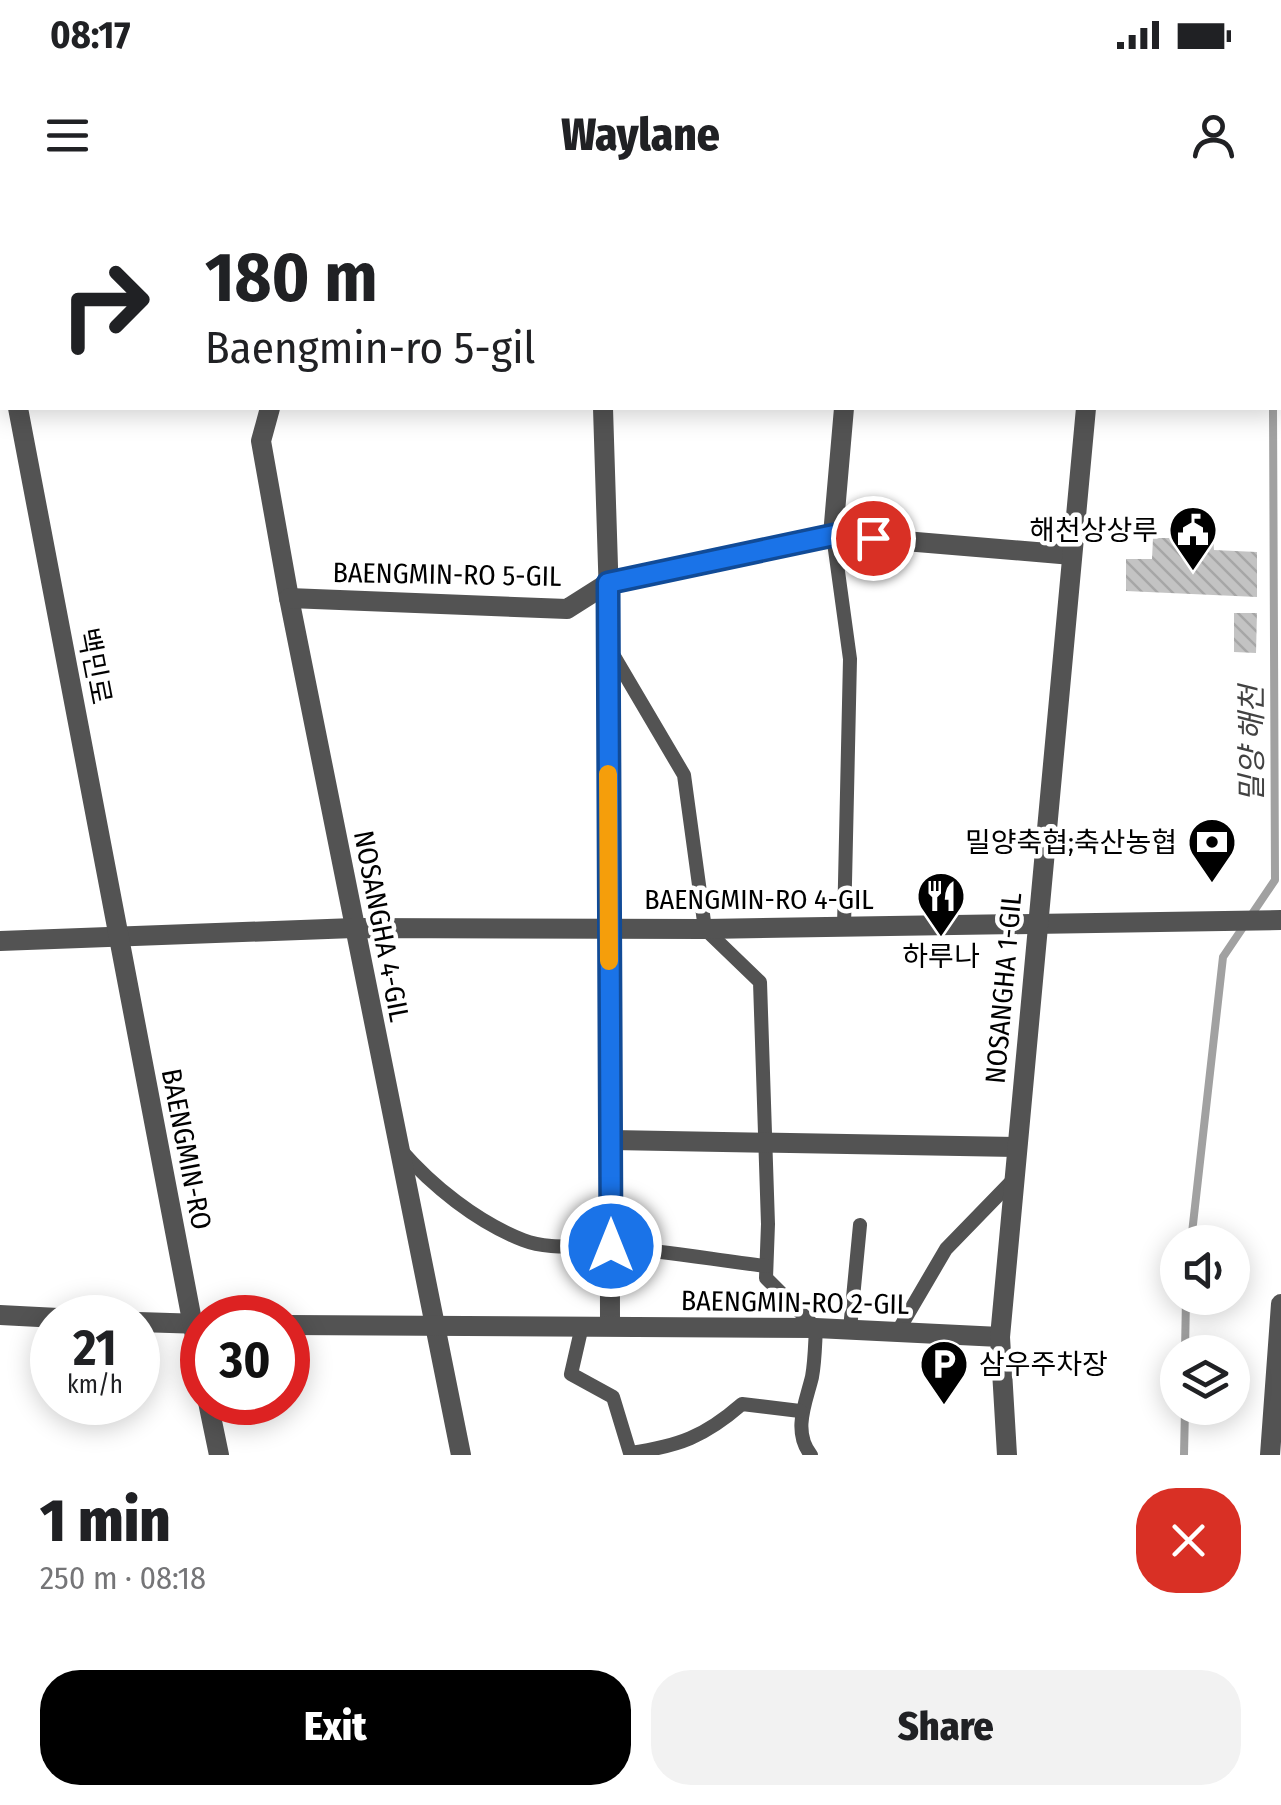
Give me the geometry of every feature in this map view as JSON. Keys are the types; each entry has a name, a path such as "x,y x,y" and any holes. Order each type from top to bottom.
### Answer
{"street":[{"name":"백민로","path":"18,410 118,935"},
{"name":"NOSANGHA 4-GIL","path":"269,410 261,442 289,598 461,1455"},
{"path":"603,410 608,583 610,1326"},
{"path":"834,535 844,410"},
{"name":"NOSANGHA 1-GIL","path":"1006,1455 1000,1337 1086,410"},
{"name":"BAENGMIN-RO 5-GIL","path":"289,598 567,609 608,583 834,535 1072,556"},
{"name":"BAENGMIN-RO 4-GIL","path":"0,941 354,928 705,929 1281,920"},
{"name":"BAENGMIN-RO","path":"118,935 192,1295"},
{"path":"612,1140 1016,1147"},
{"path":"1270,1455 1281,1304"},
{"path":"0,1314 30,1316"},
{"name":"BAENGMIN-RO 2-GIL","path":"310,1325 816,1328 1000,1337"},
{"path":"213,1425 219,1455"}],"lane":[{"path":"834,535 850,658 844,926"},
{"path":"608,646 684,775 705,929 760,982 766,1278 816,1328 812,1374 800,1411 805,1448 810,1455"},
{"path":"400,1149 420,1172 495,1227 527,1242 611,1246 766,1266"},
{"path":"898,1332 946,1249 1014,1179"},
{"path":"850,1330 860,1225"},
{"path":"582,1326 570,1374 613,1397 630,1453 675,1447 714,1428 742,1404 800,1411"}],"building":[{"path":"1153,538 1213,538 1214,550 1257,552 1257,597 1126,591 1126,559 1152,559"},
{"path":"1234,613 1257,613 1256,653 1234,652"}],"waterway":[{"name":"밀양 해천","path":"1193,1225 1223,957 1275,880 1273,410"},
{"name":"밀양 해천","path":"1185,1335 1186,1315"},
{"name":"밀양 해천","path":"1184,1455 1185,1425"}],"slow traffic":[{"path":"608,774 609,961"}],"place":[{"name":"해천상상루","path":"1193,572"},
{"name":"밀양축협;축산농협","path":"1212,884"},
{"name":"하루나","path":"941,938"},
{"name":"삼우주차장","path":"944,1406"}],"route":[{"path":"611,1246 608,583 834,535 873,538"}]}
